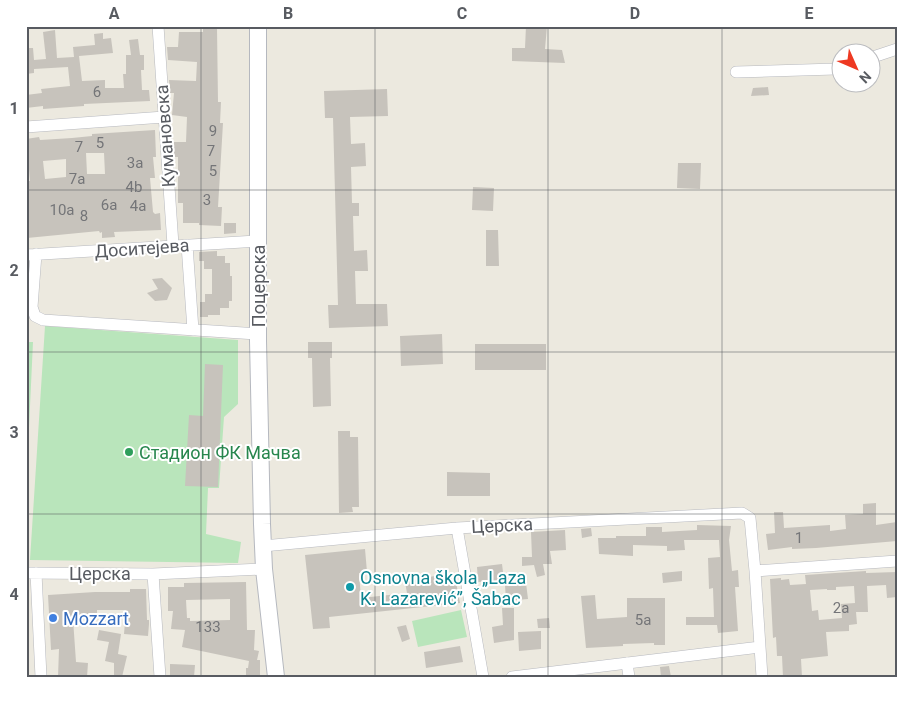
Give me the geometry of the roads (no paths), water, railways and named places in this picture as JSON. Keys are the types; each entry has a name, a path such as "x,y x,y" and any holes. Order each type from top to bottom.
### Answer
{"main road":[{"name":"Поцерска","path":"258,26 258,334 262,546 276,677"}],"street":[{"name":"Кумановска","path":"158,26 173,245"},
{"path":"880,55 897,49"},
{"path":"736,72 830,70"},
{"path":"26,126 164,117"},
{"name":"Доситејева","path":"31,255 258,241"},
{"path":"187,245 193,330"},
{"path":"31,255 32,307 33,314 39,319 258,334"},
{"name":"Церска","path":"262,546 457,528 742,513 750,518 755,571"},
{"path":"457,528 483,677"},
{"path":"762,677 755,571 897,561"},
{"name":"Церска","path":"31,573 153,574 264,569"},
{"path":"31,573 41,677"},
{"path":"153,574 160,677"},
{"path":"512,677 760,647"},
{"path":"627,663 629,677"}],"place":[{"name":"Стадион ФК Мачва","path":"129,452"},
{"name":"Osnovna škola „Laza K. Lazarević”, Šabac","path":"350,587"},
{"name":"Mozzart","path":"53,618"}]}
